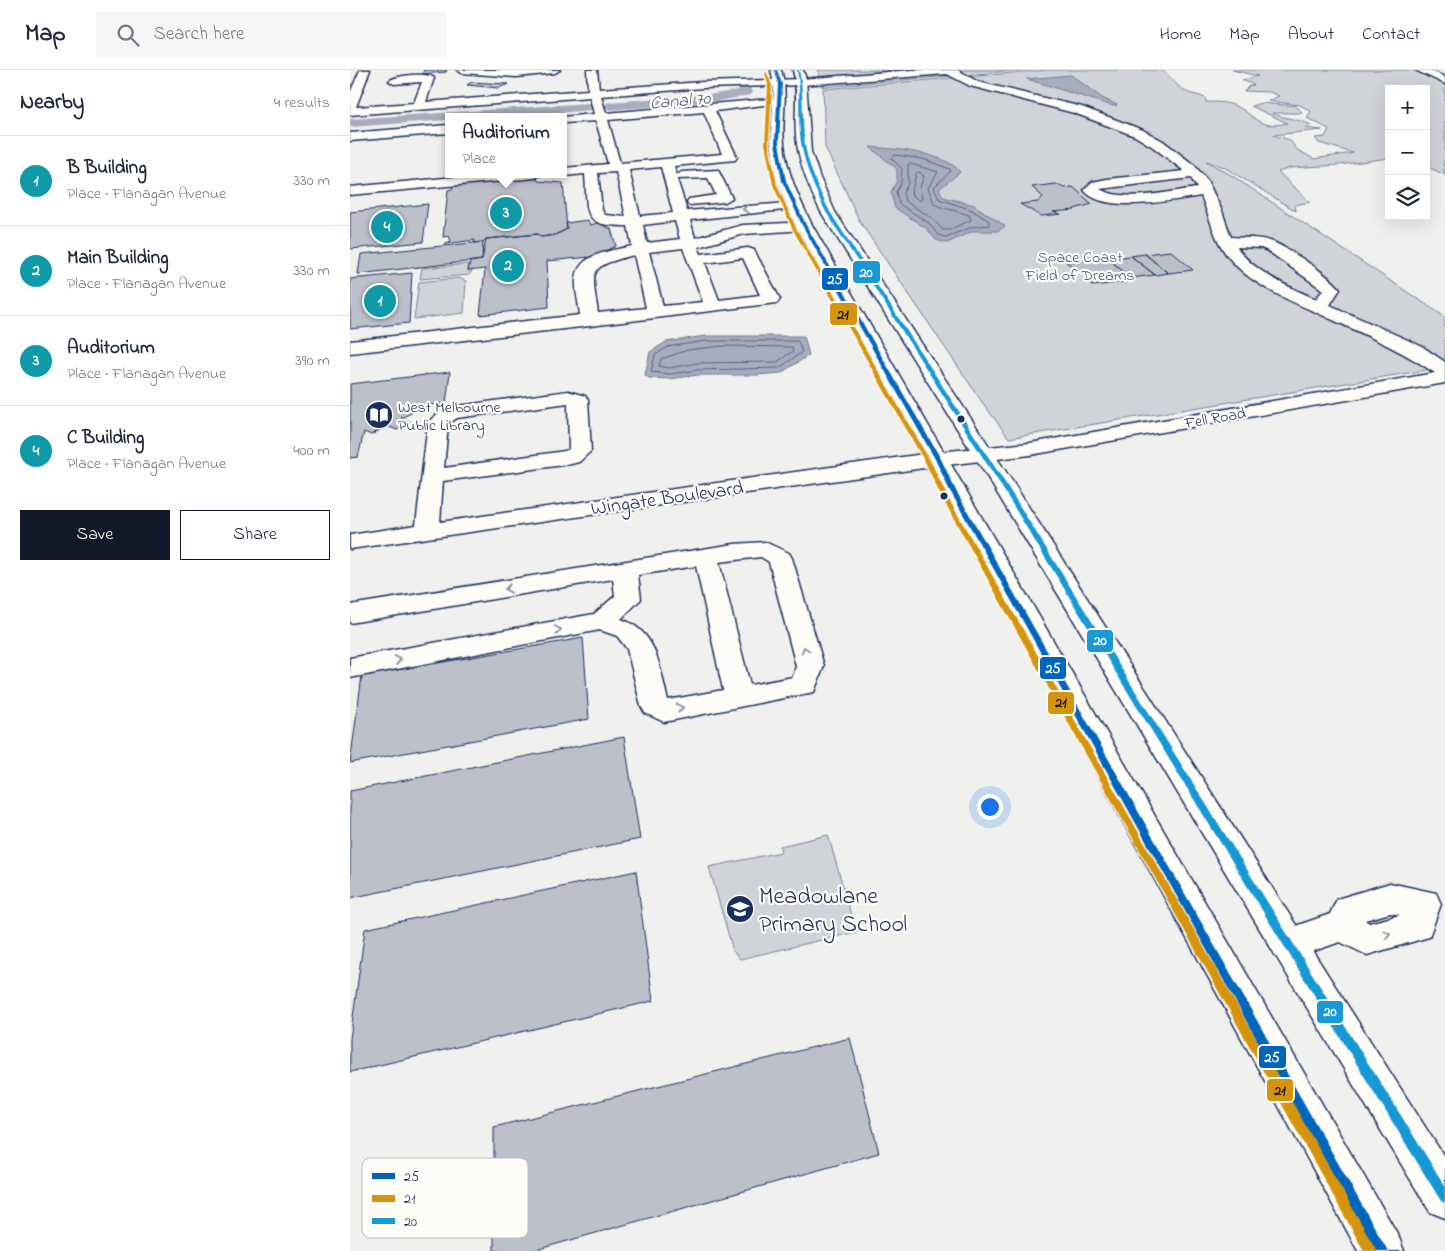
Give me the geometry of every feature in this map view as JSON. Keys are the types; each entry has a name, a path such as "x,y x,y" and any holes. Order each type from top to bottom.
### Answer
{"main road":[{"path":"350,109 365,70"},
{"path":"592,70 594,92 615,167"},
{"path":"776,70 780,84 777,144 784,181 804,225 938,459 952,489 1382,1251"},
{"path":"948,70 974,84 1078,110 1158,144 1194,174 1206,192 1226,241 1235,256 1257,275 1320,307 1416,351 1445,371"},
{"path":"461,72 517,74 526,72 561,80 594,92 780,84 800,76 953,70"},
{"path":"1420,70 1445,81"},
{"path":"526,72 527,97"},
{"path":"800,76 803,142 811,179 828,212 984,455 1445,1197"},
{"path":"350,109 392,89 433,80 419,105"},
{"path":"392,89 419,105 527,97 561,80"},
{"path":"567,120 740,105 779,104"},
{"path":"668,170 730,157 708,108"},
{"path":"350,137 445,130"},
{"path":"615,167 622,170 630,221 642,248 656,313"},
{"path":"567,172 591,169 615,167 713,173 725,198 630,221 599,219 595,210 591,169"},
{"path":"668,170 692,251 713,306"},
{"path":"1194,174 1107,183 1097,185 1091,190 1106,198 1124,200 1206,192"},
{"path":"350,191 491,178"},
{"path":"680,210 794,204 828,212"},
{"path":"692,251 706,242 743,230 804,225 828,212"},
{"path":"1226,241 1264,244 1274,248 1325,283 1332,290 1328,299 1320,307"},
{"path":"350,347 590,321 771,299 748,253 642,248 599,259 588,267 584,279 590,321"},
{"name":"Fell Road","path":"984,455 1445,377"},
{"path":"427,531 438,422 451,413 568,398 578,400 580,451 571,457 433,476"},
{"name":"Wingate Boulevard","path":"350,542 938,459 984,455"},
{"path":"350,614 765,549 780,558 810,666 804,685 664,711 655,706 640,646 626,630 602,621"},
{"path":"706,557 739,698"},
{"path":"350,668 602,621 628,599 626,570"},
{"path":"1288,944 1342,926 1367,940 1417,926 1434,901"}],"green space":[{"path":"818,70 902,70 820,77"},
{"path":"917,70 1023,70 822,87 823,81"},
{"name":"Space Coast Field of Dreams","path":"1048,70 1161,70 1179,87 1205,98 1206,102 1230,104 1267,124 1287,123 1251,106 1261,103 1296,106 1303,113 1272,113 1311,125 1305,128 1322,130 1273,135 1290,140 1296,149 1314,159 1353,153 1319,143 1315,138 1325,137 1329,129 1307,118 1311,111 1300,105 1268,101 1279,96 1270,92 1244,91 1249,86 1254,85 1242,80 1258,76 1232,70 1417,70 1445,82 1445,160 1443,161 1445,175 1430,168 1430,85 1385,85 1385,159 1339,165 1290,168 1278,172 1310,202 1295,205 1296,211 1224,167 1206,161 1231,175 1445,317 1445,367 1009,438 982,402 860,222 825,147 823,89"},
{"path":"469,264 468,270 473,270 469,275 420,279 422,268"},
{"path":"459,278 466,281 464,313 414,319 419,282"},
{"path":"828,835 856,932 740,959 733,951 709,867 781,852 780,846"}],"water":[{"path":"1071,75 1102,98 1117,105 1113,106 1027,79"},
{"path":"870,147 918,153 953,165 960,172 939,189 943,197 974,205 1005,226 998,231 973,231 947,243 936,240 926,228 895,208 891,192 897,181 897,169"},
{"path":"705,336 804,336 809,355 781,373 698,375 670,379 649,378 645,375 650,352 666,342"}],"building":[{"path":"424,70 447,70 446,72 422,74"},
{"path":"472,82 509,84 498,88 467,85"},
{"path":"537,178 538,181 563,183 567,229 555,235 541,237 538,234 486,239 483,242 474,243 475,240 445,244 451,241 449,236 443,237 448,190 453,189 452,186"},
{"path":"1056,184 1064,188 1073,187 1092,204 1075,210 1053,212 1061,214 1041,216 1020,204 1038,202 1043,197 1032,187"},
{"path":"428,204 423,242 350,249 350,212"},
{"path":"588,220 590,225 598,223 611,229 616,246 591,257 547,261 549,307 480,315 485,269 468,271 470,262 482,260 486,239 538,234 541,237 555,235 567,229 566,223"},
{"path":"483,242 482,260 358,274 361,254"},
{"path":"1171,251 1193,270 1168,273 1145,254"},
{"path":"1145,254 1168,273 1155,275 1131,256"},
{"path":"1106,256 1133,281 1092,286 1085,274 1066,262"},
{"path":"1131,256 1155,275 1130,278 1108,258"},
{"path":"412,273 409,323 350,329 350,279"},
{"name":"West Melbourne Public Library","path":"450,372 446,403 407,408 415,411 401,418 411,422 397,430 387,426 371,435 364,432 358,457 350,458 350,384"},
{"path":"583,638 589,719 350,763 362,676"},
{"path":"624,737 640,839 350,898 350,791"},
{"path":"636,871 653,1001 350,1072 350,1039 365,929"},
{"path":"850,1038 879,1153 532,1251 494,1251 494,1238 528,1238 528,1158 494,1158 494,1127"}],"waterway":[{"name":"Canal 70","path":"609,106 714,98 746,92 744,87"},
{"name":"Canal 70","path":"499,113 589,107"},
{"name":"Canal 70","path":"350,123 445,117"}],"transit line":[{"name":"25","path":"776,70 780,84 777,143 784,181 804,225 938,459 952,489 1382,1251"},
{"name":"20","path":"798,70 801,86 802,135 805,155 815,184 828,212 1001,481 1445,1197"},
{"name":"21","path":"766,73 770,85 767,144 775,185 795,230 929,464 943,494 1371,1251"}],"place":[{"name":"Auditorium","path":"506,213"},
{"name":"C Building","path":"387,227"},
{"name":"Main Building","path":"508,266"},
{"name":"B Building","path":"380,301"},
{"name":"West Melbourne Public Library","path":"379,415"},
{"name":"Meadowlane Primary School","path":"740,909"}]}
